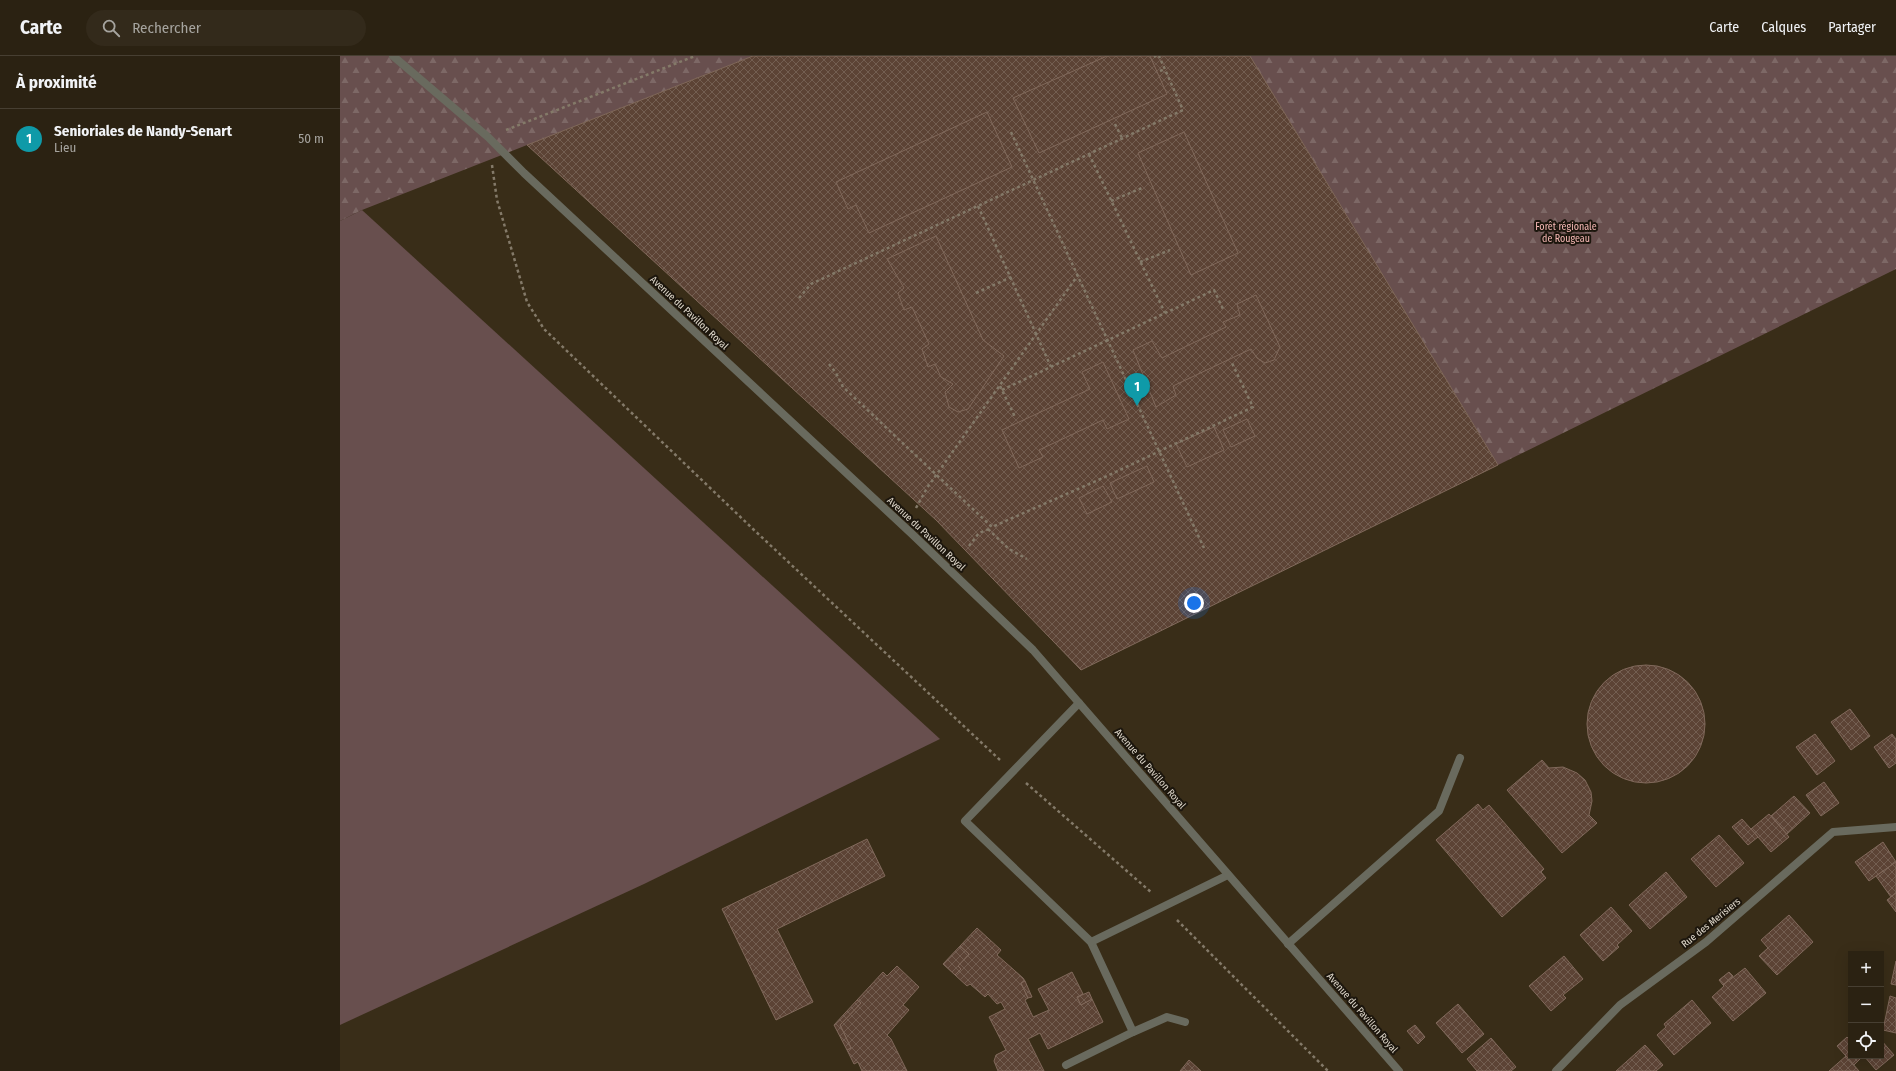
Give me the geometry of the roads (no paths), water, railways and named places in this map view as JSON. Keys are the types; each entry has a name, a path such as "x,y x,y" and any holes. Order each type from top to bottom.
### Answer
{"street":[{"name":"Avenue du Pavillon Royal","path":"393,56 488,137 524,173 990,607 1032,650 1079,703 1399,1071"},
{"path":"1079,703 965,821 1091,942 1133,1032"},
{"path":"1288,944 1439,811 1460,758"},
{"name":"Rue des Merisiers","path":"1556,1071 1620,1005 1706,942 1833,832 1896,827"},
{"path":"1091,942 1228,875"},
{"path":"1066,1064 1133,1032 1167,1018 1185,1022"}],"place":[{"name":"Senioriales de Nandy-Senart","path":"1137,406"}],"park label":[{"name":"Forêt régionale de Rougeau","path":"1566,232"}]}
